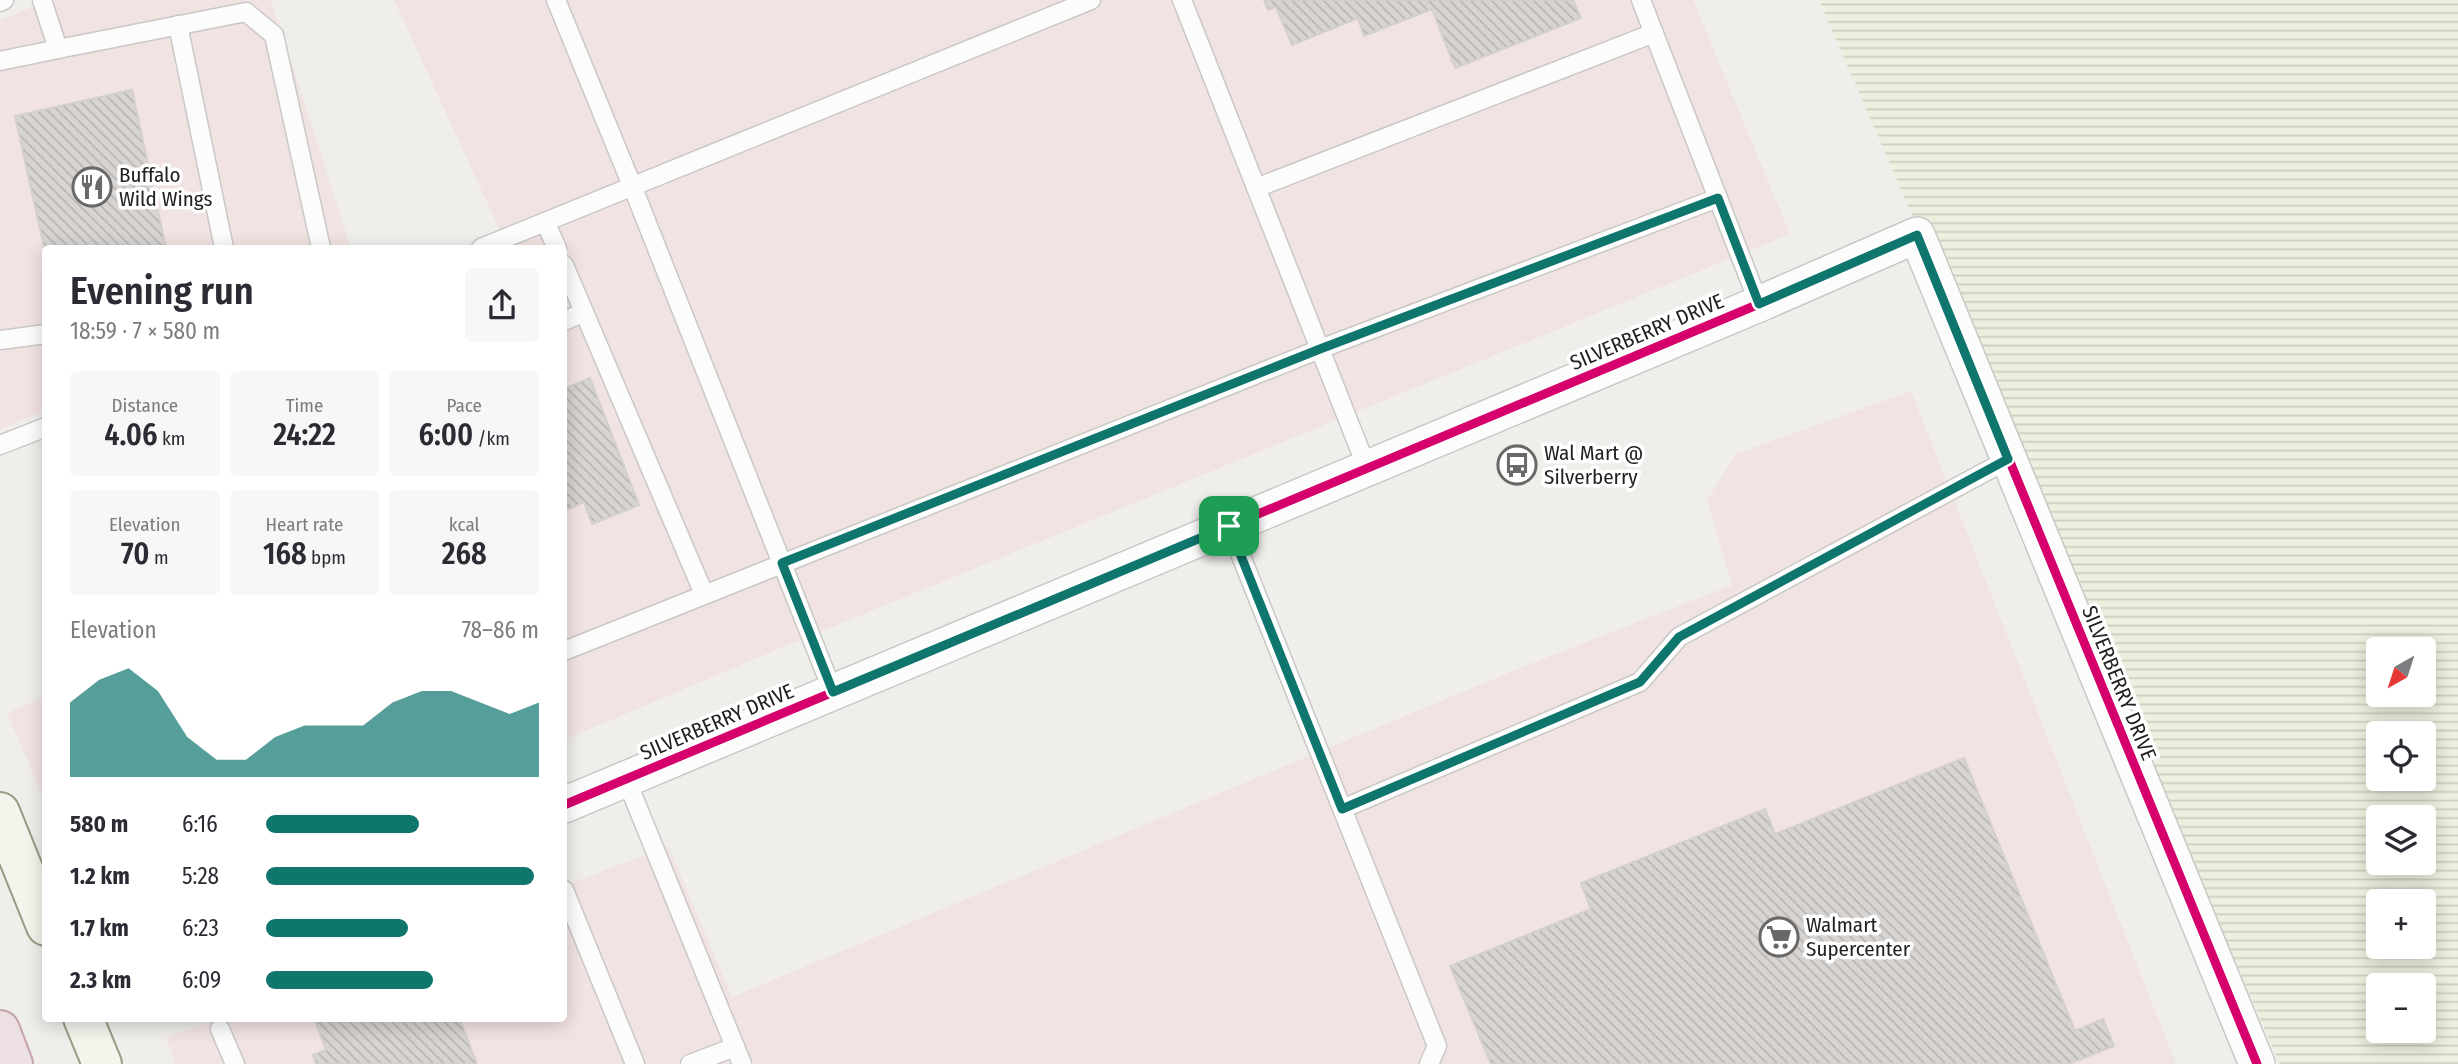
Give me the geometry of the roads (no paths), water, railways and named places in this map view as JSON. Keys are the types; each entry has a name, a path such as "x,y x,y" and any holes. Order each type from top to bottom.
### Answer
{"highway":[{"path":"0,1030 13,1064"}],"main road":[{"path":"0,812 42,916"},
{"path":"85,1022 102,1064"}],"street":[{"name":"SILVERBERRY DRIVE","path":"567,804 1759,304 1917,235 2257,1064"}],"lane":[{"path":"42,0 58,49"},
{"path":"556,0 833,692"},
{"path":"488,245 1091,0"},
{"path":"1182,0 1367,468"},
{"path":"1641,0 1759,304"},
{"path":"0,61 246,12 274,35 320,245"},
{"path":"178,25 223,245"},
{"path":"1256,188 1654,33"},
{"path":"567,650 1320,349 1718,198"},
{"path":"545,222 555,245"},
{"path":"567,272 704,594"},
{"path":"567,320 584,312"},
{"path":"0,340 42,335"},
{"path":"0,445 42,429"},
{"path":"1342,809 1640,682 1679,637 2008,459"},
{"path":"1229,526 1437,1046 1429,1064"},
{"path":"626,779 742,1064"},
{"path":"567,897 635,1064"},
{"path":"220,1029 235,1064"},
{"path":"690,1064 735,1047"}],"place":[{"name":"Buffalo Wild Wings","path":"92,187"},
{"name":"Wal Mart @ Silverberry","path":"1517,465"},
{"name":"Walmart Supercenter","path":"1779,937"}]}
